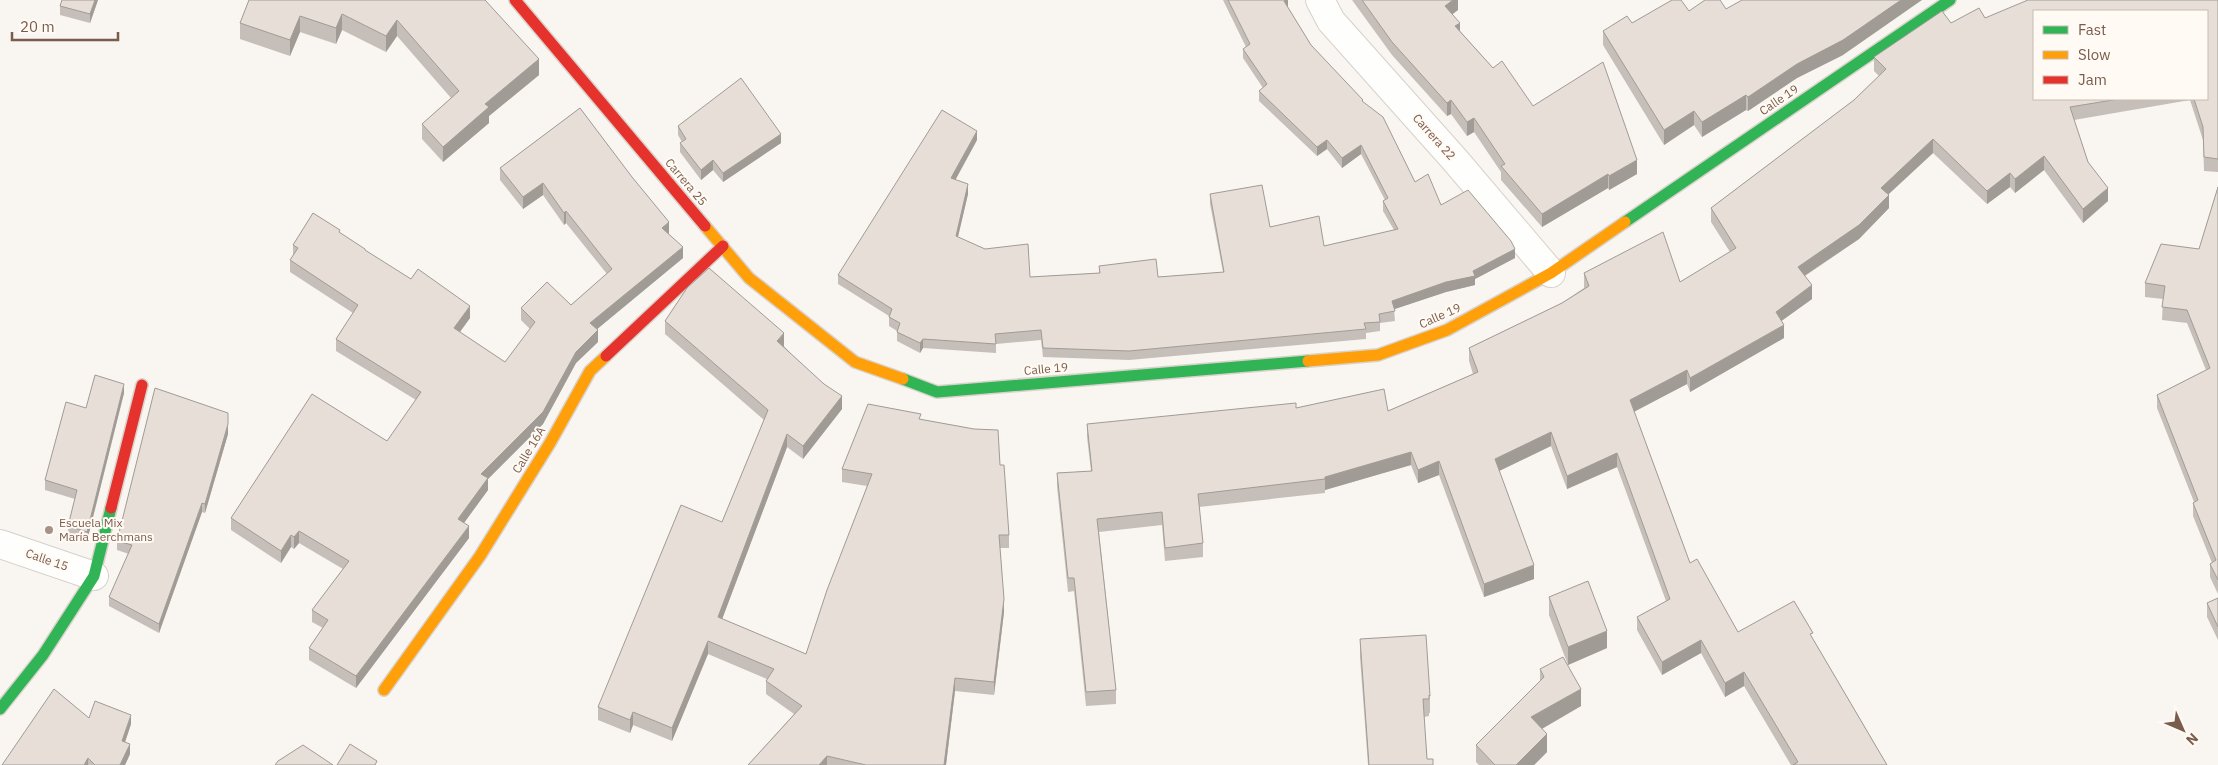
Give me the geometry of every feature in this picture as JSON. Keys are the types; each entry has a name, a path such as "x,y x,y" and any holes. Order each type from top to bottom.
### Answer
{"main road":[{"name":"Carrera 25","path":"515,0 749,278 855,362"},
{"name":"Calle 19","path":"855,362 937,392 1378,355 1447,330 1551,274 1944,2"},
{"name":"Calle 16A","path":"384,690 480,556 550,443 590,371 723,246"},
{"path":"0,709 43,655 94,576 142,384"}],"street":[{"name":"Carrera 22","path":"1320,0 1331,21 1455,160 1551,274"},
{"name":"Calle 15","path":"0,544 94,576"}],"building":[{"path":"62,0 95,0 90,14 60,6"},
{"path":"249,0 485,0 539,59 485,104 489,107 443,147 422,124 459,91 397,20 386,36 342,14 336,28 300,16 290,40 240,23"},
{"path":"1228,0 1286,0 1284,1 1311,45 1362,101 1383,117 1415,182 1428,174 1441,205 1468,190 1511,241 1515,249 1473,271 1475,276 1446,282 1392,301 1395,311 1379,314 1380,322 1364,323 1366,329 1129,351 1043,348 1041,330 995,334 996,344 923,339 920,343 897,332 900,323 889,317 892,309 838,275 942,110 977,131 951,178 968,184 956,236 985,249 1028,244 1030,277 1100,273 1099,266 1156,259 1158,277 1224,272 1210,194 1262,185 1270,227 1319,216 1324,246 1398,229 1383,201 1388,198 1361,145 1342,158 1327,140 1317,147 1259,91 1267,84 1243,49 1250,44"},
{"path":"1362,0 1453,0 1445,6 1460,23 1455,26 1493,68 1502,61 1533,106 1603,62 1637,160 1609,176 1608,174 1542,214 1501,166 1505,164 1474,118 1467,122 1451,100 1447,103 1392,42"},
{"path":"1672,0 1681,0 1689,11 1705,0 1720,0 1726,9 1742,0 1901,0 1843,40 1797,64 1748,97 1746,95 1702,122 1694,111 1664,130 1603,31 1627,16 1632,23"},
{"path":"2028,0 2218,0 2218,159 2204,157 2203,127 2194,100 2208,100 2208,10 2033,10 2033,100 2113,100 2070,107 2088,162 2108,188 2083,209 2044,156 2015,179 2010,173 1987,191 1933,139 1881,188 1889,195 1859,225 1798,267 1812,285 1776,312 1784,325 1690,378 1687,370 1630,400 1690,563 1697,559 1738,632 1794,601 1813,633 1810,634 1887,765 1793,765 1798,762 1744,672 1725,683 1701,640 1662,662 1637,617 1670,599 1617,453 1567,476 1551,432 1495,459 1534,565 1484,584 1439,461 1418,470 1411,452 1325,477 1325,479 1198,494 1203,543 1165,548 1162,512 1097,519 1116,690 1086,692 1074,578 1068,578 1057,473 1092,471 1087,424 1296,403 1296,408 1384,389 1388,411 1478,372 1469,348 1562,303 1589,286 1584,273 1663,232 1680,282 1736,248 1711,208 1854,100 1886,69 1874,57 1942,11 1951,23 1979,8 1985,18"},
{"path":"741,78 781,134 723,173 713,160 701,170 680,143 686,139 678,126"},
{"path":"580,108 669,222 662,228 683,247 590,323 598,330 576,352 543,412 481,474 488,478 458,519 469,526 356,676 309,648 328,620 312,610 349,561 299,531 294,537 291,535 281,551 231,518 312,394 387,441 421,392 336,339 358,305 290,260 298,248 293,245 313,213 340,230 339,232 365,250 411,279 418,269 470,306 454,328 505,362 535,322 521,308 547,282 571,305 612,269 566,211 564,213 543,183 523,197 500,168"},
{"path":"2218,187 2218,580 2210,564 2216,560 2193,503 2198,500 2157,395 2210,368 2187,310 2162,307 2165,286 2145,283 2161,244 2199,249"},
{"path":"709,268 784,333 777,341 824,384 842,396 803,446 787,434 718,617 806,654 827,590 872,474 842,469 868,404 921,414 919,419 974,429 998,430 1000,465 1004,465 1009,535 999,535 1004,599 994,682 955,678 944,765 866,765 827,756 819,765 748,765 802,706 766,681 774,669 708,641 672,728 633,712 630,720 598,707 681,505 722,522 768,410 665,321 687,288"},
{"path":"95,375 124,384 87,532 68,526 77,490 45,480 66,402 86,408"},
{"path":"155,388 228,413 228,424 205,504 202,503 159,624 109,597 132,545 117,541"},
{"path":"1588,581 1607,631 1568,647 1549,597"},
{"path":"2218,598 2218,627 2207,603"},
{"path":"1426,635 1430,696 1429,699 1423,699 1427,759 1433,759 1433,765 1369,765 1360,639"},
{"path":"1563,657 1581,689 1531,717 1547,734 1516,765 1495,765 1476,745 1544,677 1540,669"},
{"path":"54,689 89,718 95,701 131,715 122,741 130,744 120,765 95,765 88,758 84,765 2,765"},
{"path":"350,744 377,761 375,765 337,765"},
{"path":"303,745 333,765 275,765 278,761"}],"traffic: fast":[{"path":"1625,222 1950,0"},
{"path":"903,379 937,392 1308,361"},
{"path":"0,709 43,655 94,576 111,508"}],"traffic: slow":[{"path":"1308,361 1378,355 1447,330 1551,273 1625,222"},
{"path":"705,226 749,278 855,362 903,379"},
{"path":"384,690 480,556 550,443 590,371 606,356"}],"traffic: jam":[{"path":"515,0 705,226"},
{"path":"606,356 723,246"},
{"path":"111,508 142,385"}],"place":[{"name":"Escuela Mix María Berchmans","path":"49,530"}]}
